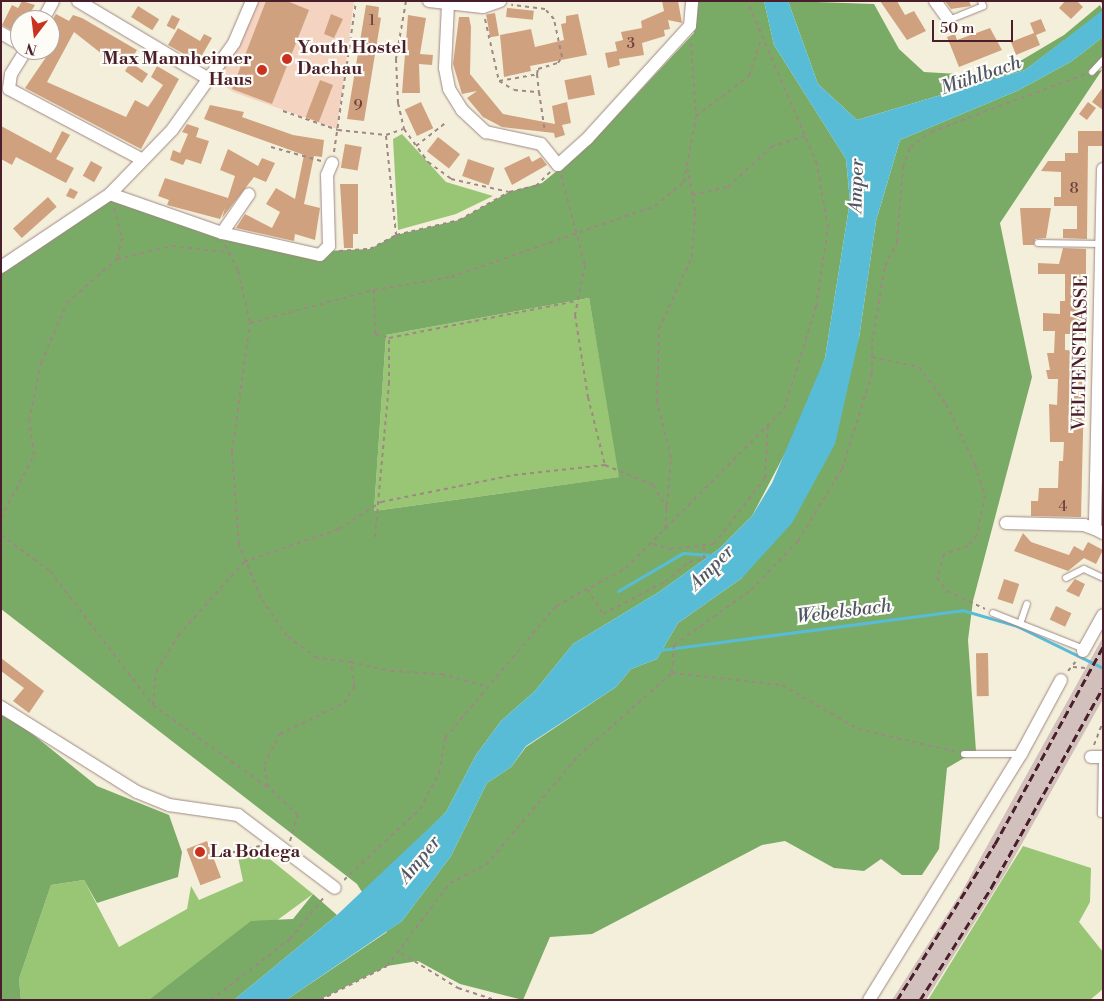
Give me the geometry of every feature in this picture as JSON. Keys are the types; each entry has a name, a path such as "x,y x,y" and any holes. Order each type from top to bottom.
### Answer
{"street":[{"path":"78,1 210,79"},
{"path":"1,267 110,194 141,159 172,130 234,43 252,1"},
{"path":"429,1 483,7 500,2"},
{"path":"448,4 445,68 449,89 462,110 486,132 541,144 558,164 588,139 690,26 692,1"},
{"path":"936,1 949,20"},
{"path":"20,60 12,74 9,89 141,159"},
{"path":"110,194 222,233 300,254 326,251 327,175 332,163"},
{"name":"VELTENSTRASSE","path":"1099,531 1103,169"},
{"path":"222,233 249,194"},
{"path":"1006,523 1084,525 1099,531"},
{"path":"1083,650 1103,615"},
{"path":"869,1000 1021,754 1061,680"},
{"path":"1,707 137,792 169,804 238,815 268,834 335,888"}],"lane":[{"path":"949,20 983,6 981,1"},
{"path":"1092,72 1103,60"},
{"path":"1038,243 1101,244"},
{"path":"1066,578 1084,569 1103,578"},
{"path":"1021,621 1027,604"},
{"path":"993,613 1021,621 1083,650"},
{"path":"964,754 1021,754"},
{"path":"1099,757 1101,814"}],"path":[{"path":"271,147 332,163 356,1"},
{"path":"406,1 396,75 404,129 416,146 452,179 509,192"},
{"path":"211,1000 290,939 314,906 420,809 439,773 444,738 486,686 556,606 626,568 653,544 784,409 816,307 828,228 817,164 761,39 747,1"},
{"path":"500,2 545,10 554,19 562,57 558,63 538,68 539,92 545,119 541,144"},
{"path":"483,7 499,81 514,90 539,92"},
{"path":"250,323 374,290 451,277 575,232 655,206 684,182 688,167 696,116 690,26"},
{"path":"696,116 749,76 761,39"},
{"path":"320,1000 387,966 400,952 411,932 450,883 486,865 578,756 672,673 674,645 751,590 798,541 842,469 872,373 872,357 885,266 897,242 903,167 910,147 931,132 1092,72"},
{"path":"499,81 537,74"},
{"path":"282,111 338,130 386,136 404,129"},
{"path":"416,146 444,124"},
{"path":"386,136 396,236"},
{"path":"692,195 728,187 771,147 804,136"},
{"path":"326,251 370,249 396,236 459,220 509,192 536,186 558,164"},
{"path":"558,164 585,265 576,301 588,397 605,465"},
{"path":"666,529 672,458 657,402 659,329 692,257 692,195 688,167"},
{"path":"110,194 122,238 118,259"},
{"path":"222,233 227,252 238,271 250,323 232,452 244,562 261,598 287,636 316,658 351,662 391,671 441,674 486,686"},
{"path":"1,518 34,455 29,421 41,363 67,303 118,259 172,246 227,252"},
{"path":"374,290 375,334 389,338 576,301"},
{"path":"375,537 381,502 389,338"},
{"path":"872,357 919,367 957,426 985,495 977,534 968,546 944,554 937,578 947,590 993,613"},
{"path":"653,544 670,549 714,544 765,478 768,424"},
{"path":"153,705 156,672 178,636 244,562 339,529 381,502 514,475 605,465 653,485 667,508"},
{"path":"1,535 50,571 153,705 268,787 298,814 287,849"},
{"path":"587,589 603,614 665,582 689,562 704,559 704,545"},
{"path":"268,787 264,765 280,734 344,703 354,687 351,662"},
{"path":"1073,667 1086,668"},
{"path":"672,673 782,684 858,729 964,754"},
{"path":"1099,757 1103,722"},
{"path":"217,856 259,847 268,834"},
{"path":"400,952 458,988 494,1000"}],"shaded area":[{"name":"Youth Hostel Dachau","path":"256,1 354,1 337,129 233,92 216,80"},
{"path":"1103,637 1103,699 1006,872 926,1000 892,1000 961,893"}],"green space":[{"path":"697,1 764,1 774,45 846,159 850,201 825,358 802,421 752,516 719,549 659,592 573,644 535,691 501,721 476,755 446,812 405,853 387,931 402,921 451,856 487,783 511,767 526,747 616,687 631,669 657,659 678,623 742,578 859,338 876,221 900,140 1019,90 1072,61 1103,37 1103,59 1093,72 1102,70 1000,223 1032,377 973,601 968,640 976,751 947,768 939,849 922,875 902,875 881,859 864,871 834,868 785,841 762,845 592,934 550,937 523,1000 460,984 418,961 387,966 319,1000 286,1000 387,932 357,884 1,609 1,267 110,194 222,233 326,251 370,249 396,235 459,220 509,192 542,183 591,143 694,33","holes":["589,298 619,477 374,511 386,335"]},
{"path":"788,1 874,4 899,49 924,72 958,74 1000,73 1064,35 1100,5 1103,11 1025,70 857,120 818,84"},
{"path":"402,134 446,182 493,196 456,214 398,230 393,139"},
{"path":"589,298 620,477 374,511 386,335"},
{"path":"1,715 20,724 97,786 169,815 182,852 178,877 97,903 84,880 51,885 19,979 21,1000 1,1000"},
{"path":"1023,846 1091,868 1090,902 1079,922 1103,952 1103,989 1090,1000 928,1000"},
{"path":"260,851 313,894 168,1000 21,1000 19,979 51,885 84,880 119,947 187,909 191,886 199,900 243,881 238,857"},
{"path":"313,894 337,915 234,1000 149,1000 251,921 293,919"}],"water":[{"name":"Amper","path":"764,1 788,1 818,84 857,120 1025,70 1103,10 1103,37 1072,61 1019,90 900,140 876,221 859,338 835,444 792,523 742,578 678,623 657,659 631,669 616,687 526,746 511,767 487,783 451,856 402,921 286,1000 234,1000 337,915 446,812 476,755 501,721 535,691 573,644 659,592 719,549 752,516 772,483 825,358 850,201 846,159 774,45"}],"building":[{"path":"22,1 35,5 32,10 10,10 10,29 2,25 12,5 18,8"},
{"name":"Max Mannheimer Haus","path":"266,1 287,1 309,10 272,104 232,89"},
{"path":"662,1 678,1 682,23 668,20 670,29 664,30 665,36 642,43 644,55 619,59 620,65 608,68 605,53 617,51 615,42 623,40 621,32 642,28 641,21 664,11"},
{"path":"880,1 897,1 905,15 914,11 926,31 907,40"},
{"path":"945,1 969,1 971,6 951,9"},
{"path":"1065,1 1077,1 1083,7 1071,19 1059,8"},
{"path":"366,5 379,7 378,17 381,18 364,121 347,119"},
{"path":"138,6 159,19 152,30 131,17"},
{"path":"507,8 534,11 533,20 506,17"},
{"path":"495,13 499,36 490,37 486,15"},
{"path":"331,14 343,19 334,38 324,34"},
{"path":"578,14 587,55 530,66 531,71 504,77 500,35 531,29 535,47 564,40 561,24 566,23 566,16"},
{"path":"73,15 82,18 137,50 130,62 148,74 142,83 125,71 130,63 105,48 102,54 74,32 60,58 60,16 69,21"},
{"path":"172,15 180,19 175,30 167,26"},
{"path":"408,15 426,18 420,54 433,55 432,65 419,64 420,93 402,93"},
{"path":"459,17 469,17 471,27 470,74 503,114 555,124 552,106 567,102 571,123 562,125 565,135 555,138 554,133 502,127 483,117 467,98 477,91 462,94 453,64"},
{"path":"1041,19 1046,31 1036,35 1040,45 1016,55 1011,42 1034,33 1030,23"},
{"path":"178,28 200,41 204,34 212,38 198,62 168,45"},
{"path":"990,28 1002,50 959,67 947,37 955,34 957,40"},
{"path":"44,60 59,60 47,82 126,117 135,100 148,107 163,85 151,77 157,66 179,79 141,149 25,88"},
{"path":"591,75 595,95 568,100 564,80"},
{"path":"320,80 333,85 319,122 306,117"},
{"path":"1103,87 1103,110 1092,102"},
{"path":"421,102 433,128 417,136 405,110"},
{"path":"1088,102 1096,108 1087,120 1079,114"},
{"path":"210,105 244,112 242,117 293,135 324,140 322,157 314,156 304,204 320,208 315,240 295,234 294,241 236,228 245,214 272,228 280,212 266,204 276,188 295,199 304,155 204,119"},
{"path":"187,124 199,128 196,137 209,141 201,164 186,159 183,165 170,160 173,150 180,153 188,134 182,132"},
{"path":"1,126 51,153 62,131 70,135 56,159 74,168 66,183 16,157 12,165 1,159"},
{"path":"1078,131 1102,131 1102,146 1088,146 1087,239 1063,238 1063,229 1077,229 1077,206 1054,206 1054,197 1061,197 1061,172 1041,171 1048,161 1065,161 1065,153 1078,153"},
{"path":"438,137 460,154 449,168 427,151"},
{"path":"345,144 362,147 358,171 341,168"},
{"path":"228,149 258,166 262,158 275,163 266,182 254,177 222,218 225,208 220,219 167,205 169,200 158,196 165,178 228,198 235,176 220,170"},
{"path":"529,156 532,162 541,157 547,165 512,185 504,168"},
{"path":"468,159 494,168 489,185 462,176"},
{"path":"91,161 102,167 94,182 83,176"},
{"path":"340,184 358,184 358,234 353,234 353,248 344,248"},
{"path":"70,188 78,192 74,199 66,196"},
{"path":"48,197 57,207 22,238 13,228"},
{"path":"1020,208 1051,208 1046,238 1035,239 1034,245 1023,245"},
{"path":"1063,248 1086,249 1086,334 1065,334 1065,350 1085,351 1081,517 1031,516 1031,501 1038,501 1039,488 1058,488 1059,461 1063,461 1064,442 1050,442 1049,404 1057,405 1058,379 1048,379 1046,370 1050,370 1047,353 1054,353 1055,331 1043,331 1043,313 1060,314 1060,301 1065,301 1065,274 1038,274 1038,263 1059,264"},
{"path":"1023,533 1031,542 1069,555 1074,546 1083,551 1088,542 1103,550 1096,564 1084,558 1068,571 1014,551"},
{"path":"1004,579 1019,584 1013,604 998,599"},
{"path":"1075,579 1085,584 1079,597 1066,591"},
{"path":"1056,606 1071,613 1065,627 1050,620"},
{"path":"976,653 988,653 989,696 977,696"},
{"path":"1,658 44,691 29,713 13,701 24,688 1,671"},
{"path":"207,841 221,877 200,885 186,849"}],"waterway":[{"name":"Amper","path":"618,591 683,553 714,555"},
{"name":"Webelsbach","path":"660,650 962,610 1017,626 1103,668"}],"railway":[{"path":"897,1000 995,844 1103,647"},
{"path":"920,1000 991,888 1103,688"}],"place":[{"name":"Youth Hostel Dachau","path":"287,59"},
{"name":"Max Mannheimer Haus","path":"262,70"},
{"name":"La Bodega","path":"200,852"}],"water label":[{"name":"Mühlbach","path":"981,76"}]}
